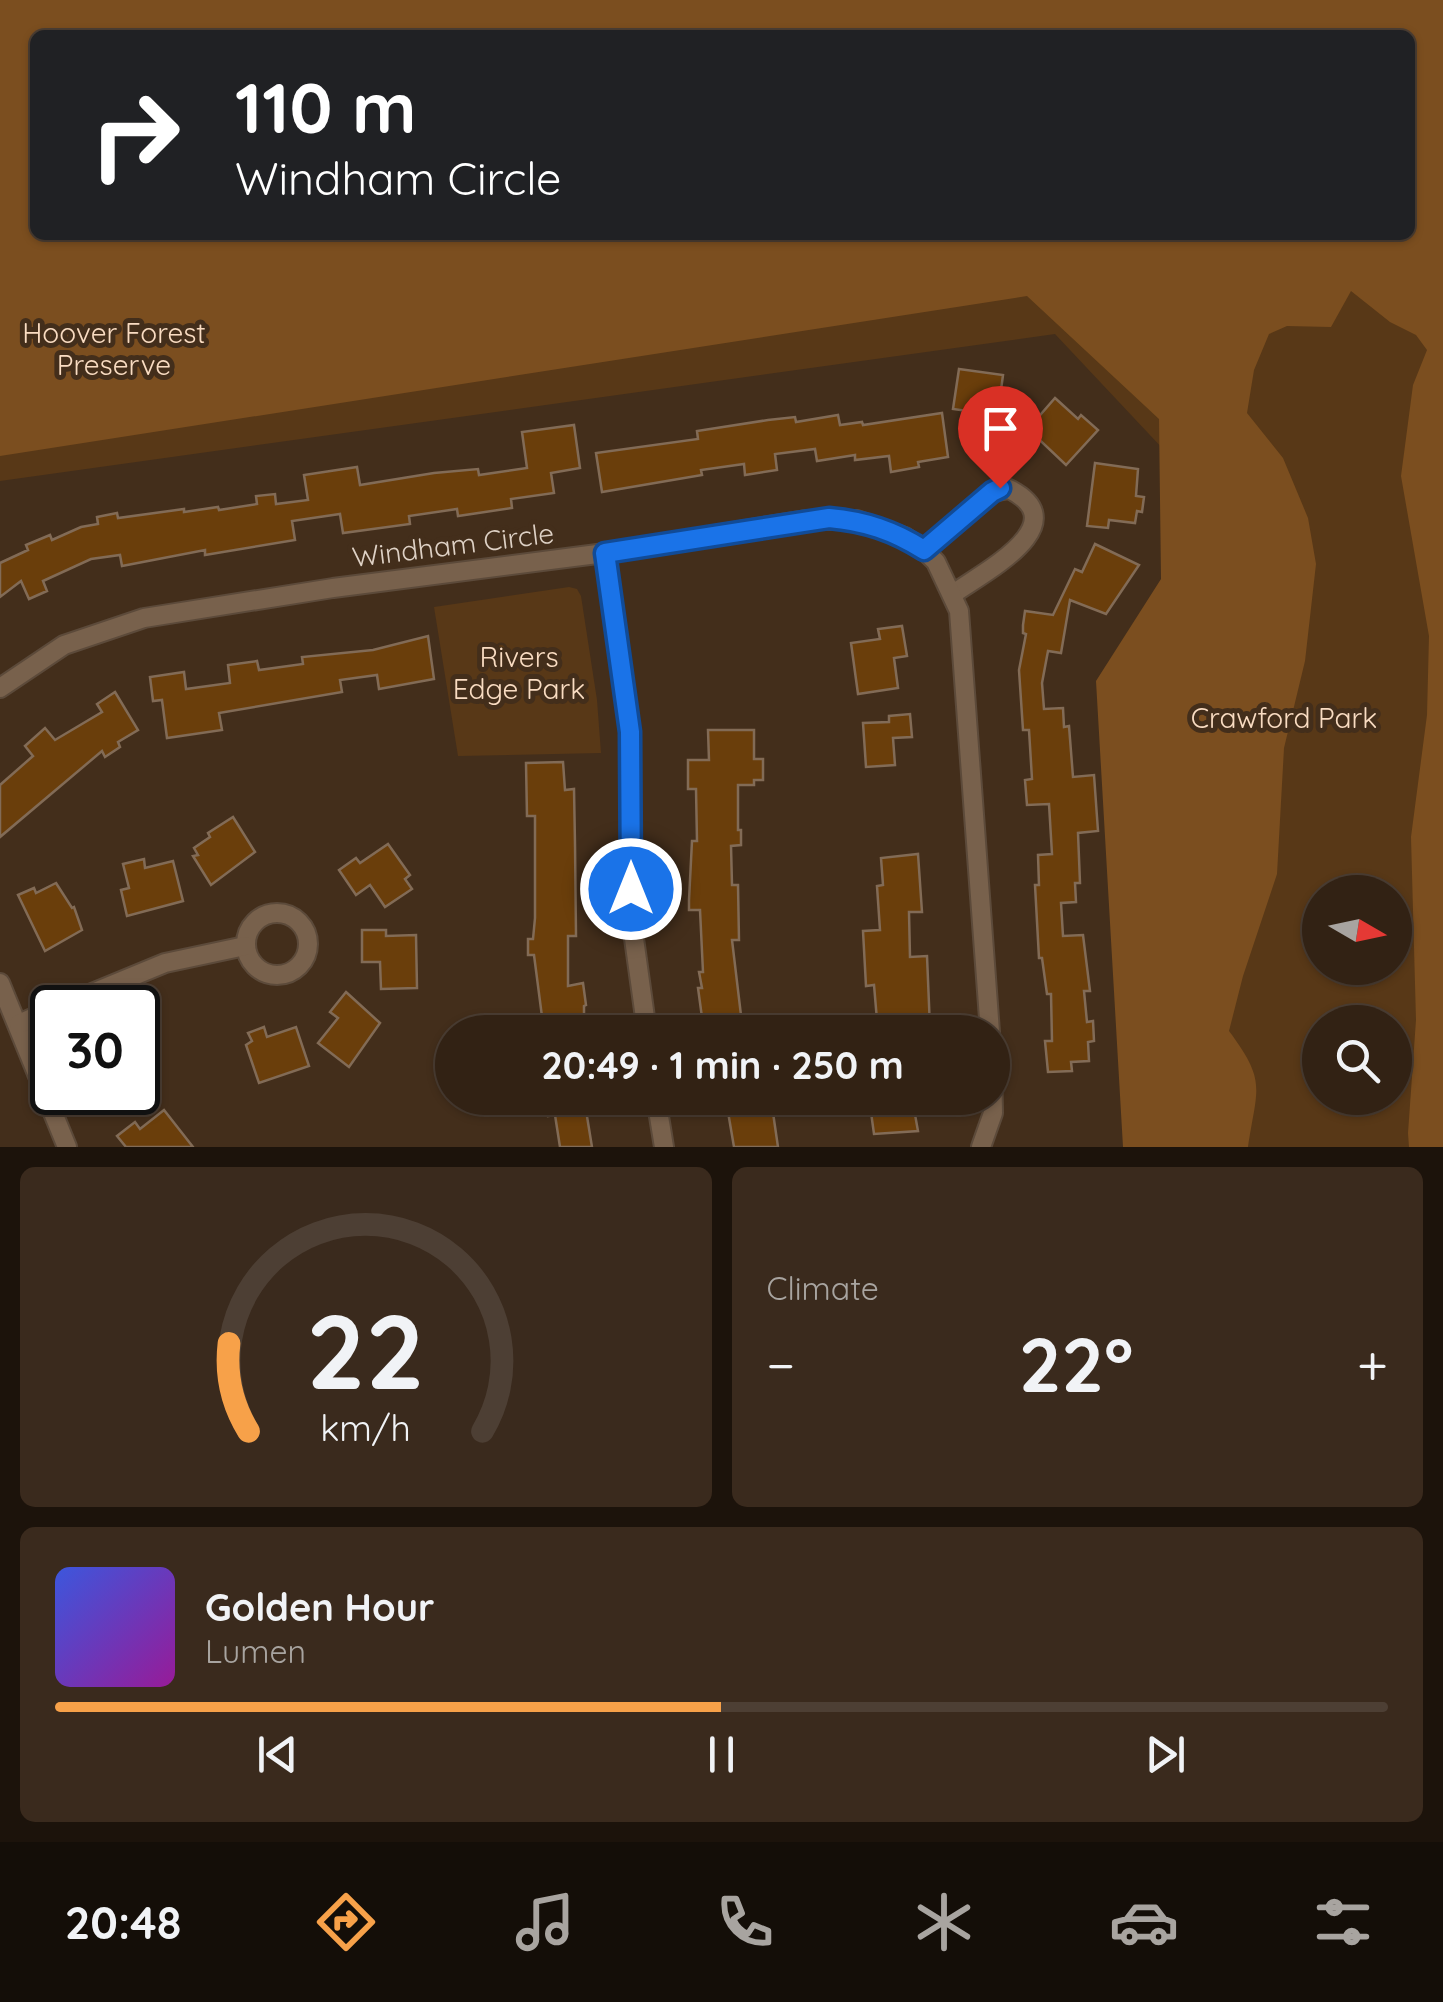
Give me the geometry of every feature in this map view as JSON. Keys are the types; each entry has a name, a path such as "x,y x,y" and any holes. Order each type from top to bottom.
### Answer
{"street":[{"path":"924,550 992,492 1010,490 1026,502 1034,522 1028,540 953,594"},
{"name":"Windham Circle","path":"0,688 64,645 144,618 829,518 879,527 924,550 936,562 959,610 989,1015"},
{"path":"605,553 630,732 632,924 644,1015"},
{"path":"104,985 165,963 245,946"},
{"path":"0,983 66,1147"},
{"path":"19,1024 30,1019"},
{"path":"659,1115 664,1147"},
{"path":"981,1147 992,1115"}],"green space":[{"path":"0,0 1443,0 1443,1147 1146,1147 1186,581 1180,467 1055,334 0,481"},
{"path":"0,0 1443,0 1443,1147 1409,1147 1408,1133 1416,1020 1411,837 1427,715 1429,636 1401,476 1413,385 1427,350 1416,335 1390,322 1351,291 1331,327 1287,326 1269,334 1254,370 1247,413 1283,458 1308,518 1316,564 1305,661 1284,748 1277,874 1229,1031 1249,1062 1256,1086 1248,1147 1123,1147 1096,681 1161,579 1159,419 1027,296 0,456"},
{"name":"Rivers Edge Park","path":"577,589 581,596 601,753 458,756 434,607"}],"building":[{"path":"959,369 1003,375 999,405 1003,406 1002,412 1012,413 1009,435 980,433 982,413 953,409"},
{"path":"1055,398 1078,419 1081,415 1098,430 1066,465 1028,429"},
{"path":"942,413 948,457 918,462 919,467 891,472 889,456 855,460 855,455 817,461 815,449 775,454 777,470 745,475 744,464 602,492 596,453 698,439 697,431 768,420 795,417 796,422 838,415 840,425 863,425"},
{"path":"574,425 580,468 551,473 554,493 511,499 512,508 458,516 457,509 409,516 410,524 343,533 340,514 292,521 295,540 205,555 205,550 122,566 120,555 91,559 43,581 47,591 29,599 21,581 0,597 0,563 28,550 26,545 50,535 52,540 98,524 97,517 218,507 219,510 257,504 256,496 275,494 276,504 308,500 304,475 357,467 360,485 434,473 478,469 479,475 527,468 522,432"},
{"path":"1095,463 1138,469 1136,496 1144,497 1142,512 1137,511 1135,523 1109,520 1108,528 1087,526"},
{"path":"1095,544 1139,565 1106,614 1070,600 1061,653 1048,651 1042,683 1044,709 1063,708 1064,727 1069,726 1073,777 1094,775 1098,831 1078,833 1080,883 1075,883 1076,902 1061,903 1063,936 1083,935 1090,991 1084,991 1087,1022 1093,1021 1094,1041 1088,1042 1089,1061 1071,1062 1072,1071 1048,1072 1045,1041 1052,1041 1051,994 1047,994 1039,958 1035,885 1039,885 1038,855 1052,854 1049,804 1027,805 1025,780 1032,779 1029,730 1023,730 1019,670 1026,634 1023,625 1025,611 1053,615 1075,569 1082,572"},
{"path":"902,626 907,656 894,658 898,688 858,694 851,643 880,639 878,629"},
{"path":"428,636 434,679 379,689 377,675 340,680 342,692 219,713 222,730 167,738 162,700 153,701 150,677 184,672 186,689 230,683 228,665 257,661 259,670 303,664 302,657 373,650"},
{"path":"115,692 138,730 118,742 120,747 105,757 102,751 0,837 0,785 33,756 25,746 45,728 55,740 102,712 97,704"},
{"path":"910,714 912,737 893,738 895,765 866,767 863,723 889,722 889,716"},
{"path":"708,730 754,730 754,759 763,759 763,780 754,780 754,785 738,785 741,845 731,846 732,885 738,885 739,940 732,940 741,1015 702,1015 698,988 702,988 699,972 703,972 700,910 689,910 692,841 697,841 696,789 688,789 688,760 709,760"},
{"path":"563,762 565,790 574,789 576,936 568,936 568,986 583,983 584,1015 542,1015 534,955 528,955 535,918 535,816 527,816 526,763"},
{"path":"233,817 255,852 211,885 193,856 198,855 194,848 210,837 208,833"},
{"path":"388,844 410,875 405,879 412,889 385,907 370,885 356,895 339,870 356,858 360,863"},
{"path":"918,854 922,912 909,912 910,957 927,956 929,1015 877,1015 874,985 866,986 863,931 880,930 877,886 883,885 881,858"},
{"path":"144,859 145,868 173,861 183,901 127,916 121,890 129,888 123,864"},
{"path":"56,883 74,907 82,930 45,951 18,895 34,888 36,893"},
{"path":"362,930 386,930 386,936 416,935 417,988 381,989 380,962 362,962"},
{"path":"346,992 380,1023 349,1067 318,1043 338,1018 330,1012"},
{"path":"264,1027 267,1037 296,1027 309,1066 259,1083 246,1045 252,1041 248,1033"},
{"path":"164,1110 193,1147 126,1147 117,1136 135,1122 140,1129"},
{"path":"555,1115 587,1115 592,1147 560,1147"},
{"path":"729,1115 773,1115 778,1147 734,1147"},
{"path":"871,1115 915,1115 918,1131 874,1134"}],"route":[{"path":"631,889 630,732 605,553 829,518 879,527 924,550 1000,488"}],"park label":[{"name":"Hoover Forest Preserve","path":"114,349"},
{"name":"Crawford Park","path":"1284,718"}]}
